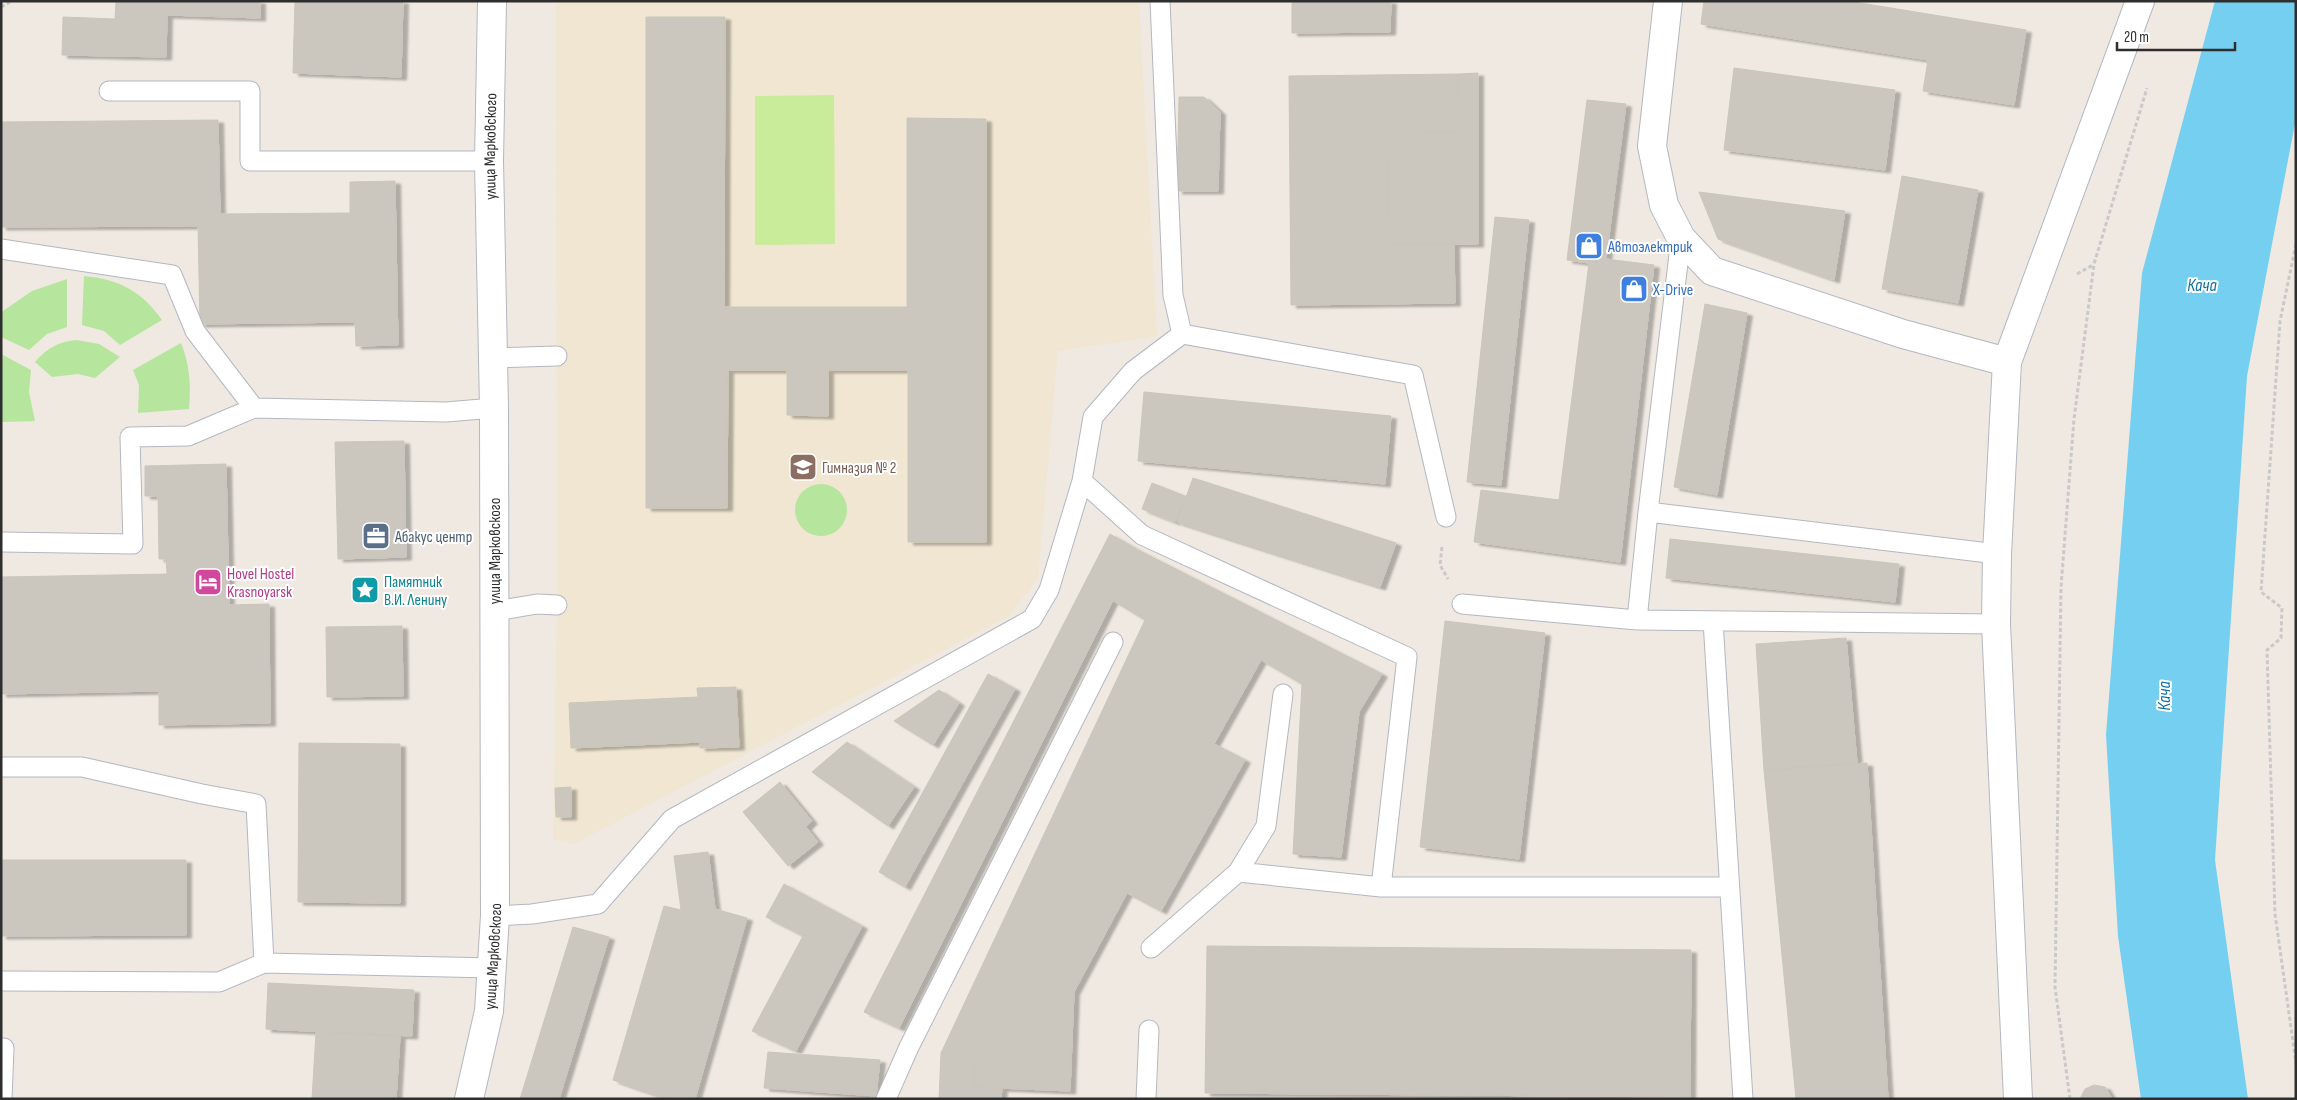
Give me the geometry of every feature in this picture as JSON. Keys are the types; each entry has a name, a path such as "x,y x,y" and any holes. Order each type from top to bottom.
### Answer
{"street":[{"name":"улица Марковского","path":"469,1099 489,1012 495,916 494,408 489,161 492,1"},
{"path":"1668,1 1652,146 1664,205 1681,238 1712,271 1903,334 2008,362"},
{"path":"2018,1099 1996,624 1997,554 2008,362 2140,1"}],"lane":[{"path":"1160,1 1173,295 1182,334"},
{"path":"109,90 250,91 250,161 489,161"},
{"path":"1637,620 1681,238"},
{"path":"1,248 172,275 195,331 254,408"},
{"path":"495,916 532,914 598,904 672,819 1032,619 1049,590 1082,481 1093,417 1133,371 1182,334 1413,376 1446,517"},
{"path":"493,358 558,356"},
{"path":"1,542 133,544 130,437 188,436 254,408 446,412 494,408"},
{"path":"1082,481 1142,536 1407,658 1381,887"},
{"path":"1648,512 1997,554"},
{"path":"495,610 537,604 557,605"},
{"path":"1462,604 1637,620 1996,624"},
{"path":"1713,621 1728,887 1743,1099"},
{"path":"886,1099 913,1038 1113,642"},
{"path":"1151,948 1238,872 1266,826 1283,694"},
{"path":"1,767 82,767 256,804 264,963"},
{"path":"1238,872 1381,887 1728,887"},
{"path":"1,981 219,982 264,963 493,968"},
{"path":"1146,1099 1149,1030"},
{"path":"1,1048 4,1048 2,1099"}],"path":[{"path":"1,7 12,1"},
{"path":"2070,1099 2056,987 2061,587 2074,419 2094,264 2148,84"},
{"path":"2296,244 2280,321 2260,592 2282,608 2281,638 2267,650 2275,914 2296,1064"},
{"path":"2072,277 2094,264"},
{"path":"1446,517 1440,565 1462,604"}],"shaded area":[{"name":"Гимназия № 2","path":"556,1 1139,1 1157,336 1058,351 1038,578 1009,616 574,844 553,839 557,605"}],"green space":[{"path":"834,95 835,244 755,245 755,96"},
{"path":"84,276 108,280 128,288 146,301 162,320 120,345 104,331 82,325"},
{"path":"67,279 67,327 47,334 29,350 1,337 1,313 3,311 32,291"},
{"path":"77,340 99,344 120,357 95,378 78,374 52,377 35,362 53,346"},
{"path":"181,343 189,376 189,409 138,413 139,385 133,370"},
{"path":"1,354 31,370 29,392 35,421 1,422"},
{"path":"816,484 826,484 840,491 847,505 847,515 840,529 826,536 816,536 806,532 799,525 795,515 795,505 799,495 806,488"}],"water":[{"name":"Кача","path":"2215,1 2296,1 2296,118 2247,376 2215,860 2248,1099 2141,1099 2118,936 2106,735 2142,273"}],"building":[{"path":"116,1 260,1 260,18 167,15 166,57 62,55 63,17 115,19"},
{"path":"295,1 403,1 401,77 293,73"},
{"path":"1292,1 1391,1 1390,32 1292,33"},
{"path":"1704,1 1848,1 2026,30 2014,105 1923,91 1928,60 1701,24"},
{"path":"646,17 725,17 724,307 907,307 907,118 986,119 986,542 908,542 908,370 828,370 828,416 787,415 787,370 728,370 727,508 646,508"},
{"path":"1734,68 1895,90 1885,170 1724,150"},
{"path":"1478,73 1478,244 1389,244 1387,133 1459,132 1458,74"},
{"path":"1458,74 1459,132 1387,133 1389,244 1454,243 1455,303 1291,305 1289,76"},
{"path":"1179,97 1204,97 1220,112 1218,191 1177,191"},
{"path":"1587,100 1626,104 1606,259 1654,265 1620,562 1474,542 1481,490 1559,500 1589,263 1567,260"},
{"path":"218,120 220,214 350,213 350,182 395,181 398,345 356,346 355,322 200,324 198,226 1,227 1,122"},
{"path":"1902,176 1978,190 1958,303 1882,289"},
{"path":"1699,192 1845,211 1834,280 1718,239"},
{"path":"1495,217 1529,220 1501,485 1467,482"},
{"path":"1705,304 1747,313 1717,495 1674,487"},
{"path":"1144,392 1391,416 1385,484 1138,461"},
{"path":"404,441 406,557 338,559 335,442"},
{"path":"226,464 229,605 269,604 270,723 159,725 159,691 1,694 1,577 167,574 166,559 159,559 158,496 145,496 145,466"},
{"path":"1193,478 1396,543 1380,587 1177,522"},
{"path":"1152,483 1185,496 1175,522 1142,509"},
{"path":"1110,534 1138,550 899,1028 864,1012"},
{"path":"1670,539 1899,564 1895,602 1666,578"},
{"path":"1138,550 1382,674 1359,712 1302,684 1261,660 1214,744 1245,760 1161,911 1127,893 1074,992 1070,1091 974,1087 976,1054 941,1053 1145,620 1112,600"},
{"path":"1445,621 1545,633 1519,859 1420,847"},
{"path":"402,626 403,696 327,697 326,627"},
{"path":"1846,638 1857,763 1764,770 1756,644"},
{"path":"988,674 1015,689 905,887 879,872"},
{"path":"1302,684 1359,712 1341,857 1293,854"},
{"path":"736,687 739,747 700,748 700,742 571,748 569,703 698,697 697,688"},
{"path":"939,690 959,703 933,745 894,721"},
{"path":"847,742 914,787 888,826 812,772"},
{"path":"299,743 400,744 400,903 298,902"},
{"path":"1867,763 1888,1099 1796,1099 1764,770"},
{"path":"780,782 812,821 806,827 818,842 788,866 743,812"},
{"path":"571,787 571,817 556,817 555,788"},
{"path":"708,852 715,909 747,918 695,1099 668,1099 613,1080 664,906 681,910 674,856"},
{"path":"1,860 186,860 186,935 1,936"},
{"path":"784,884 862,926 796,1051 752,1031 803,936 766,917"},
{"path":"573,927 609,937 559,1099 520,1099"},
{"path":"1207,946 1691,950 1690,1097 1205,1093"},
{"path":"268,983 414,990 412,1036 266,1029"},
{"path":"316,1032 400,1036 396,1099 312,1099"},
{"path":"768,1052 880,1060 876,1096 764,1088"},
{"path":"941,1053 976,1054 974,1087 1002,1088 1001,1099 939,1099"},
{"path":"2094,1085 2105,1087 2112,1099 2080,1099 2085,1089"}],"place":[{"name":"Автоэлектрик","path":"1589,246"},
{"name":"X-Drive","path":"1634,289"},
{"name":"Гимназия № 2","path":"803,467"},
{"name":"Абакус центр","path":"376,536"},
{"name":"Hovel Hostel Krasnoyarsk","path":"208,582"},
{"name":"Памятник В.И. Ленину","path":"365,590"}]}
